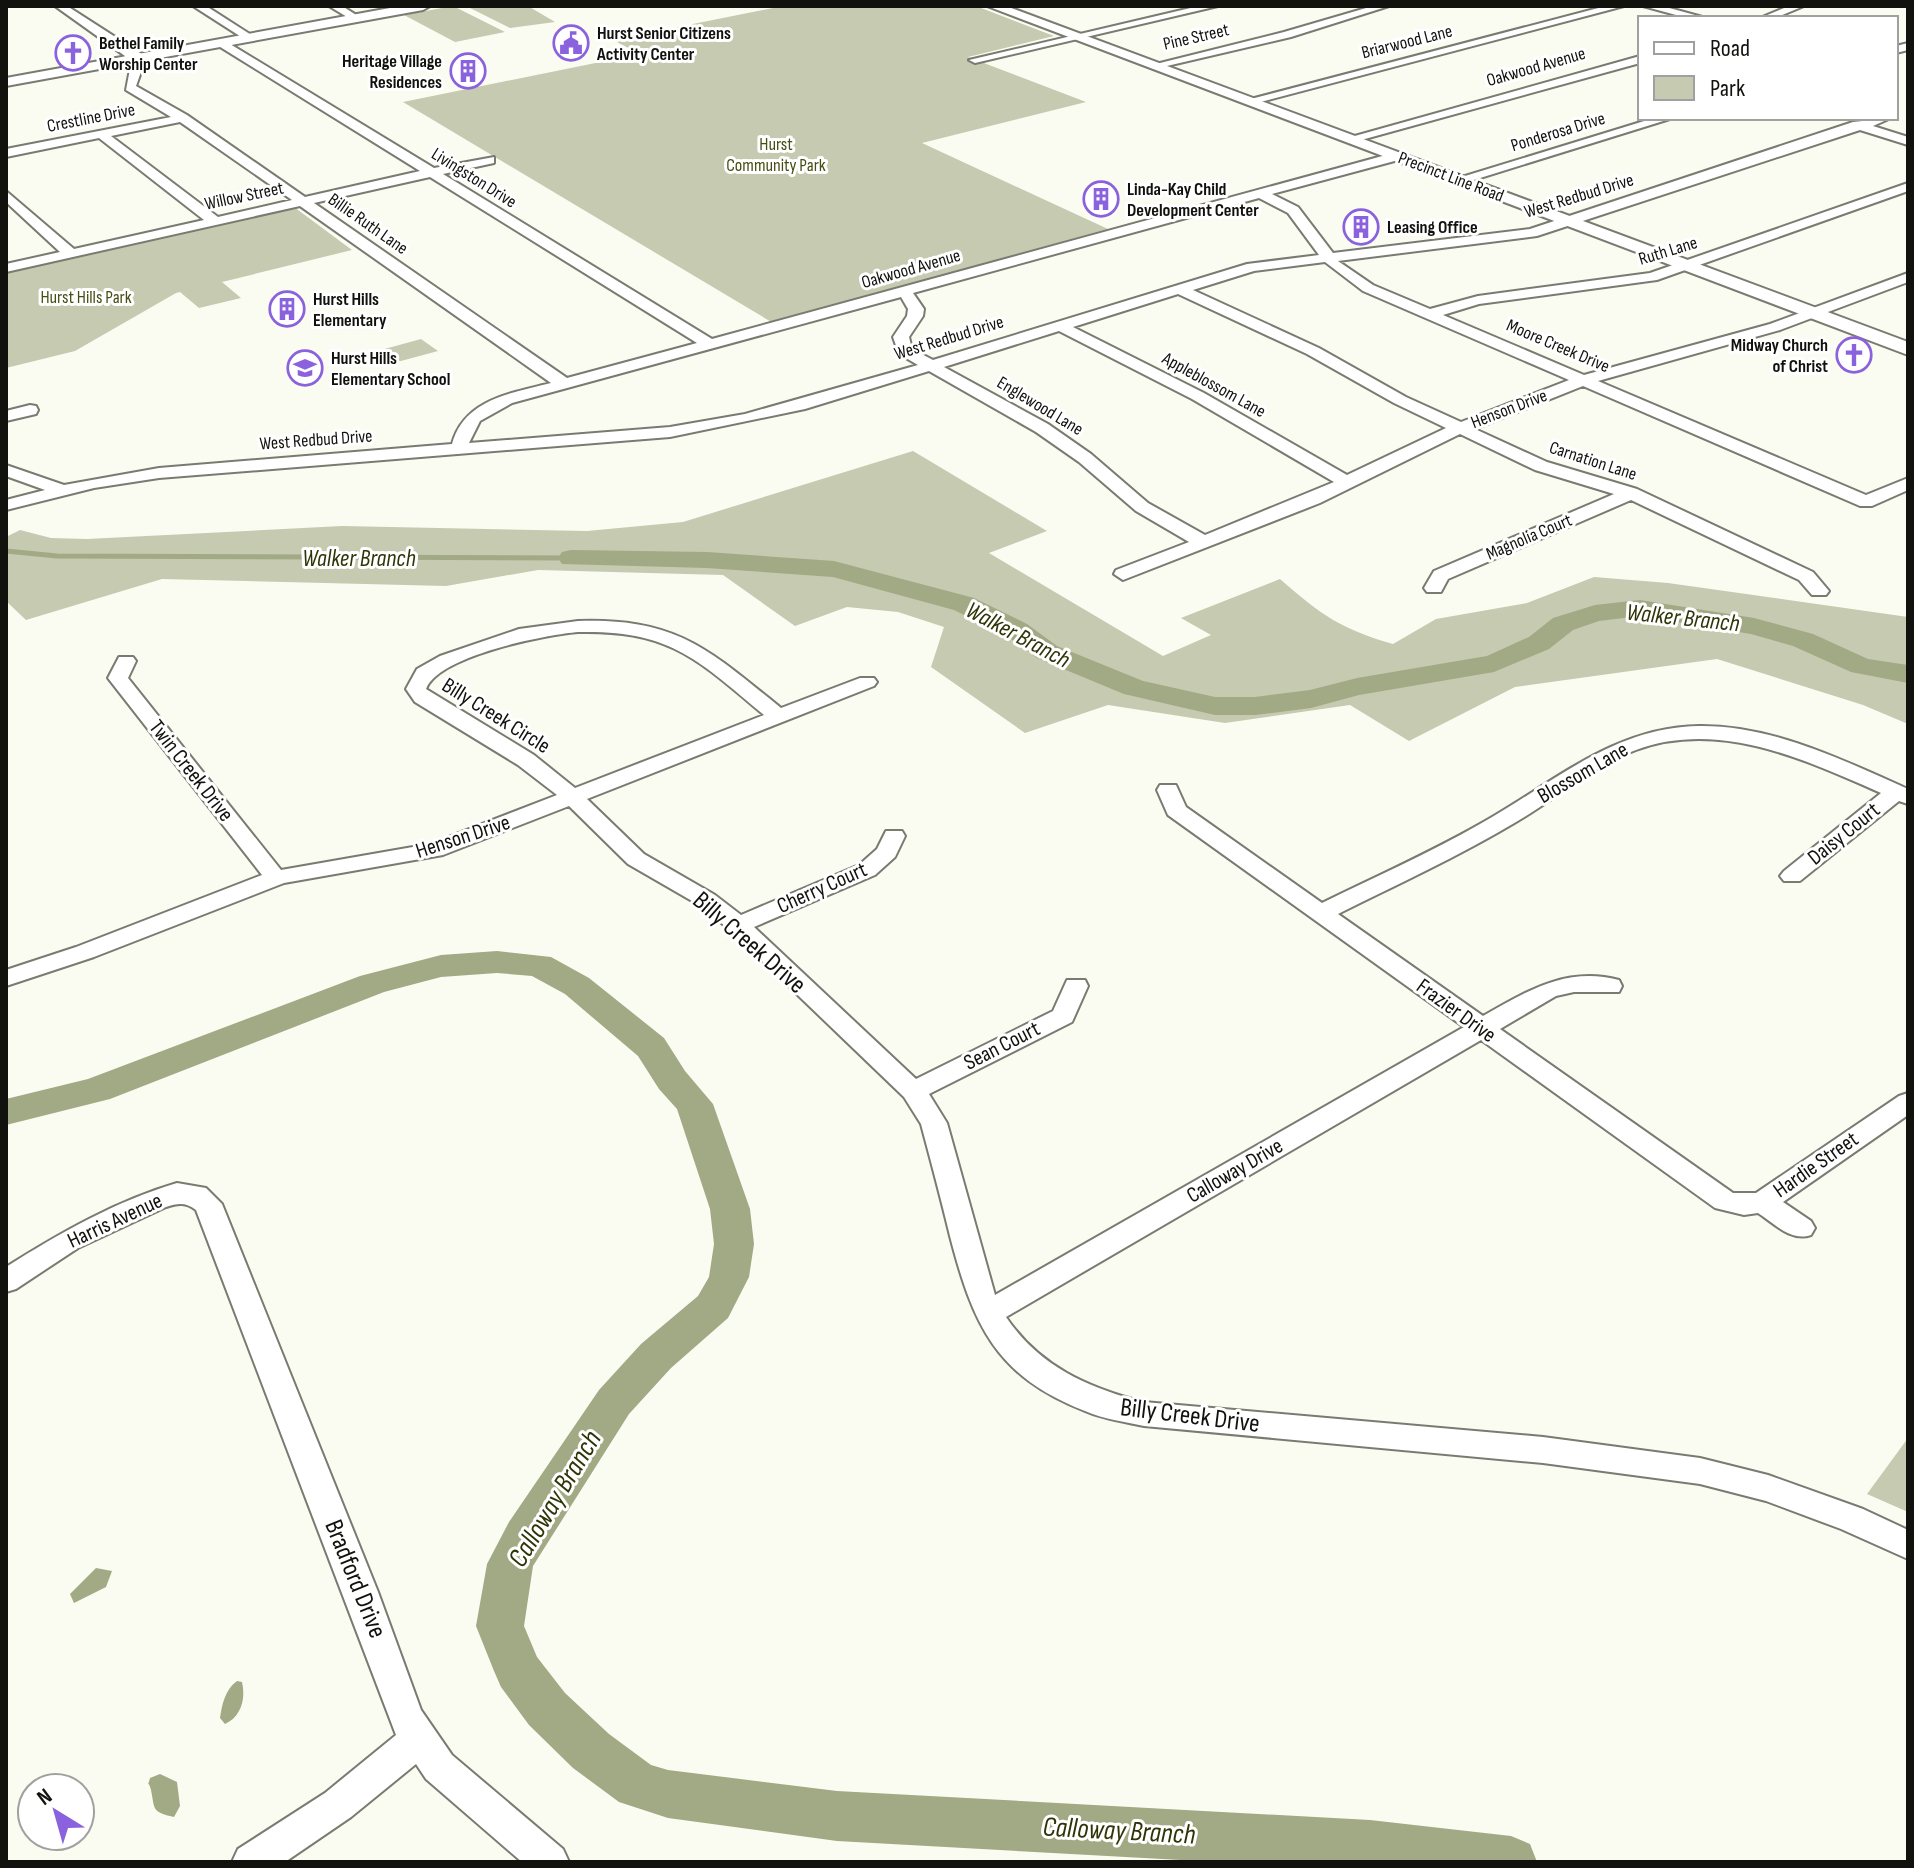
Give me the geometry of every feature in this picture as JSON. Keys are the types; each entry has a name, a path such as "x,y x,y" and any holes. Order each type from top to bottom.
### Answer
{"main road":[{"path":"7,81 423,6"},
{"name":"Precinct Line Road","path":"1004,7 1908,349"}],"street":[{"path":"60,6 152,66 149,83"},
{"path":"198,6 250,38"},
{"path":"334,6 356,18"},
{"path":"1074,36 978,55 975,60 1213,6"},
{"name":"Pine Street","path":"1154,66 1287,35 1384,6"},
{"name":"Briarwood Lane","path":"1249,101 1619,6"},
{"path":"1648,6 1692,16"},
{"path":"1771,16 1799,6"},
{"name":"Livingston Drive","path":"221,43 708,343"},
{"path":"134,57 136,69 130,87 132,90 149,83"},
{"name":"Oakwood Avenue","path":"1350,139 1638,60"},
{"path":"134,76 149,83"},
{"name":"Billie Ruth Lane","path":"149,83 183,118 564,384"},
{"name":"Crestline Drive","path":"6,153 183,118"},
{"name":"Ponderosa Drive","path":"1459,180 1660,120"},
{"path":"1840,120 1908,141"},
{"name":"West Redbud Drive","path":"6,505 61,490 192,469 648,434 709,426 799,406 1252,267 1509,237 1568,222 1879,120"},
{"path":"101,134 215,221"},
{"name":"Oakwood Avenue","path":"459,449 463,429 478,414 506,400 1397,156"},
{"name":"Willow Street","path":"7,268 489,160"},
{"name":"Ruth Lane","path":"1430,314 1478,300 1633,280 1685,266 1908,187"},
{"name":"Moore Creek Drive","path":"1259,193 1293,210 1327,256 1355,281 1866,502 1908,483"},
{"path":"6,195 71,254"},
{"name":"Henson Drive","path":"1123,574 1348,483 1410,449 1460,428 1619,368 1750,335 1908,277"},
{"name":"Carnation Lane","path":"1179,289 1313,351 1400,400 1553,471 1631,493 1806,576 1819,591"},
{"name":"Englewood Lane","path":"905,292 916,309 915,316 901,337 905,351 1042,428 1085,458 1142,507 1205,543"},
{"name":"Appleblossom Lane","path":"1058,325 1198,396 1348,483"},
{"path":"6,416 30,410"},
{"path":"6,470 61,490"},
{"name":"Magnolia Court","path":"1434,588 1441,575 1631,493"},
{"name":"Billy Creek Circle","path":"573,797 526,760 422,698 416,689 418,680 440,663 522,634 576,627 624,629 656,634 684,644 779,717"},
{"name":"Twin Creek Drive","path":"126,661 118,678 276,878"},
{"name":"Henson Drive","path":"6,978 85,952 276,878 311,869 435,850 867,682"},
{"name":"Blossom Lane","path":"1320,913 1509,818 1613,752 1648,739 1698,734 1771,742 1805,752 1902,794"},
{"name":"Frazier Drive","path":"1168,790 1176,810 1725,1201 1744,1205 1763,1202"},
{"name":"Daisy Court","path":"1792,876 1902,794"},
{"name":"Billy Creek Drive","path":"573,797 636,859 707,900 738,925 913,1091 934,1123 988,1313 1023,1360 1053,1381 1094,1402 1144,1414 1543,1450 1700,1471 1768,1488 1852,1519 1908,1545"},
{"name":"Cherry Court","path":"738,925 867,870 887,852 894,836"},
{"name":"Calloway Drive","path":"988,1313 1548,990 1574,984 1610,986"},
{"name":"Sean Court","path":"913,1091 1063,1016 1076,986"},
{"name":"Hardie Street","path":"1801,1228 1763,1202 1908,1102"},
{"name":"Harris Avenue","path":"6,1281 68,1241 177,1193 196,1195 208,1204 216,1226"},
{"name":"Bradford Drive","path":"216,1226 361,1592 406,1719 439,1767 550,1862"},
{"path":"251,1862 347,1801 417,1739"}],"green space":[{"path":"453,6 505,32 455,42 404,15"},
{"path":"466,6 528,6 555,22 510,28"},
{"name":"Hurst Community Park","path":"783,6 976,6 1054,36 968,57 1086,102 922,143 1108,229 773,323 403,102 640,54 613,40"},
{"name":"Hurst Hills Park","path":"294,207 352,250 222,282 241,298 199,308 180,292 176,293 75,351 6,368 6,272"},
{"path":"421,339 438,351 386,365 370,353"},
{"path":"913,451 1047,531 989,553 1163,656 1211,635 1181,618 1280,579 1332,619 1359,633 1393,644 1436,619 1527,603 1594,577 1668,583 1908,617 1908,724 1863,705 1717,659 1515,687 1409,741 1350,705 1225,723 1108,705 1025,733 931,667 944,627 898,612 847,607 795,626 723,575 538,570 446,586 162,579 26,620 6,601 6,537 20,530 51,538 87,539 342,526 587,531 683,522"},
{"path":"1908,1438 1908,1512 1867,1494"}],"shaded area":[{"path":"96,1568 112,1571 106,1587 74,1603 70,1594"},
{"path":"237,1681 242,1682 243,1701 235,1717 225,1724 220,1718 223,1703"},
{"path":"160,1774 177,1782 180,1806 174,1817 161,1813 154,1806 148,1784 150,1778"}],"waterway":[{"name":"Walker Branch","path":"6,551 57,556 571,558"},
{"name":"Walker Branch","path":"571,558 707,560 834,569 964,604 1017,630 1047,652 1134,688 1215,706 1255,706 1311,699 1357,687 1494,663 1539,643 1563,624 1595,613 1640,608 1754,626 1803,640 1861,666 1908,674"},
{"name":"Calloway Branch","path":"6,1112 97,1090 372,984 441,966 497,962 539,965 577,986 651,1047 672,1080 694,1104 730,1209 734,1244 729,1277 713,1307 656,1356 614,1402 525,1536 510,1564 500,1626 518,1671 547,1709 591,1751 637,1785 668,1794 837,1816 1370,1845 1511,1862"}],"place":[{"name":"Hurst Senior Citizens Activity Center","path":"571,43"},
{"name":"Bethel Family Worship Center","path":"73,53"},
{"name":"Heritage Village Residences","path":"468,71"},
{"name":"Linda-Kay Child Development Center","path":"1101,199"},
{"name":"Leasing Office","path":"1361,227"},
{"name":"Hurst Hills Elementary","path":"287,309"},
{"name":"Midway Church of Christ","path":"1854,355"},
{"name":"Hurst Hills Elementary School","path":"305,368"}]}
